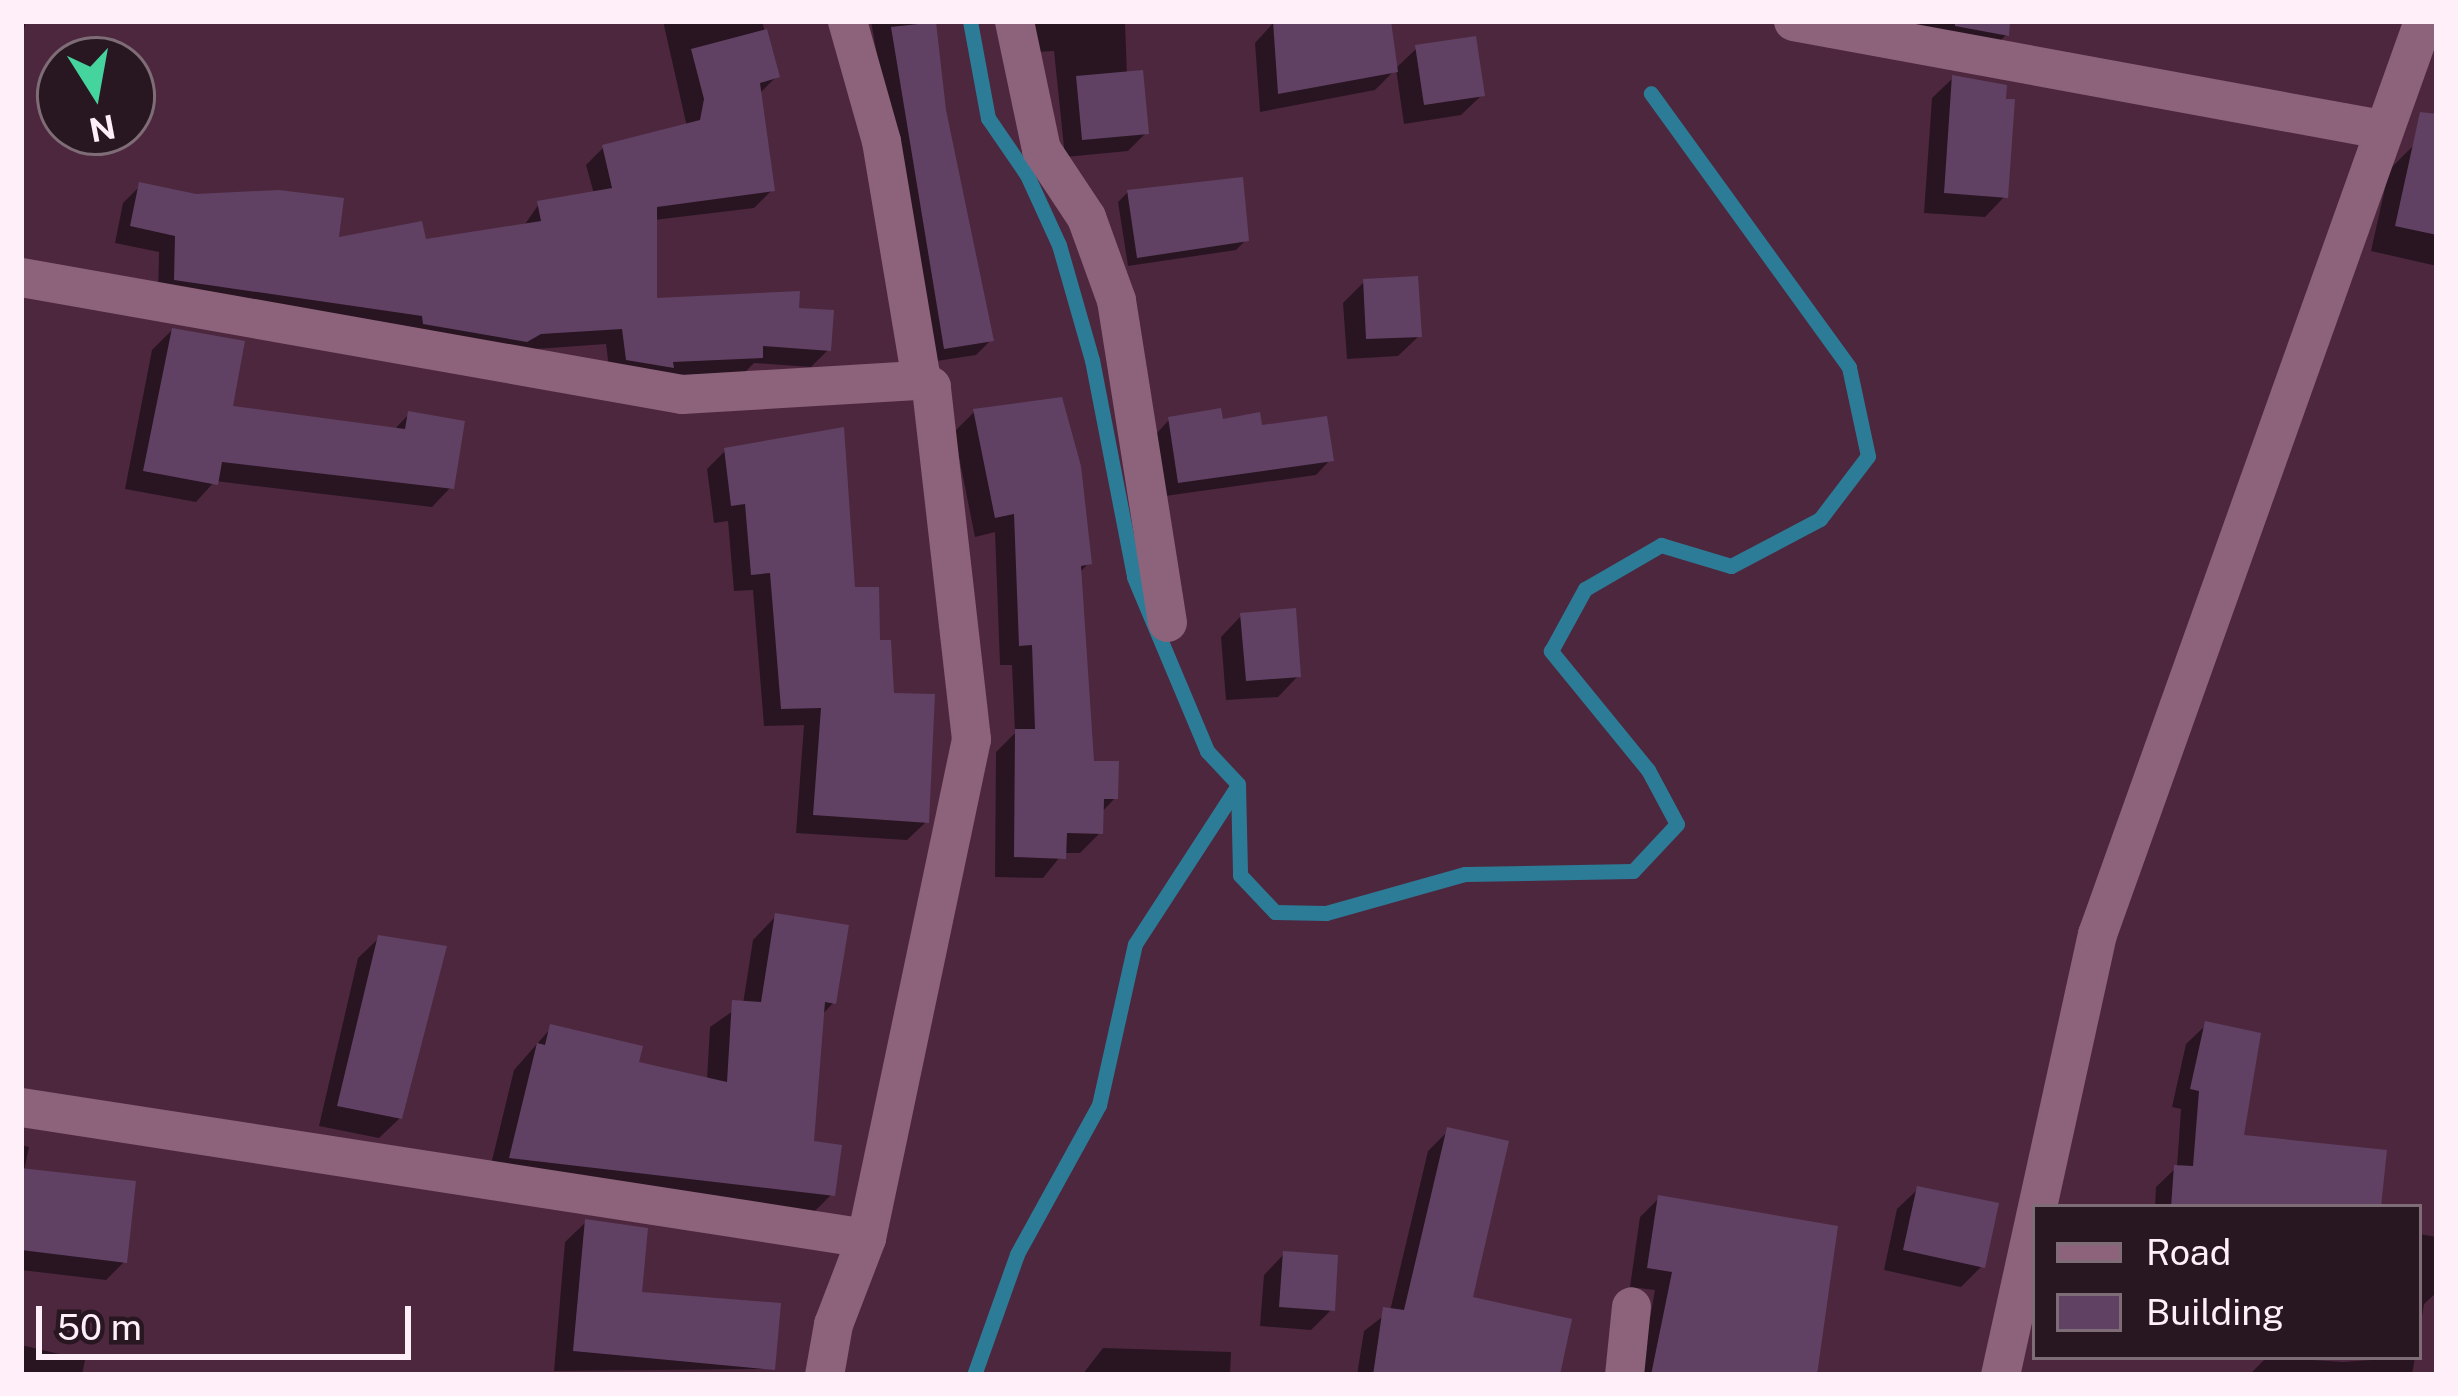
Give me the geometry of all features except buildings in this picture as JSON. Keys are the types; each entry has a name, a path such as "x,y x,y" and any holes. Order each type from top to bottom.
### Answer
{"street":[{"path":"848,21 881,141 921,380"},
{"path":"1014,21 1041,149 1086,217 1116,300 1167,622"},
{"path":"1792,21 2381,129"},
{"path":"2038,1204 2097,934 2423,21"},
{"path":"21,277 682,394 921,380 931,386 971,739 866,1238 833,1324 824,1375"},
{"path":"21,1107 866,1238"},
{"path":"2000,1375 2032,1230"},
{"path":"1624,1375 1631,1306"}],"waterway":[{"path":"970,21 988,118 1027,175 1059,245 1092,360 1134,577 1207,751 1238,784 1240,875 1275,912 1326,913 1465,874 1633,871 1677,824 1648,770 1551,651 1585,589 1661,545 1731,566 1820,519 1868,456 1849,367 1651,93"},
{"path":"974,1375 1017,1254 1099,1105 1135,944 1237,787"}]}
